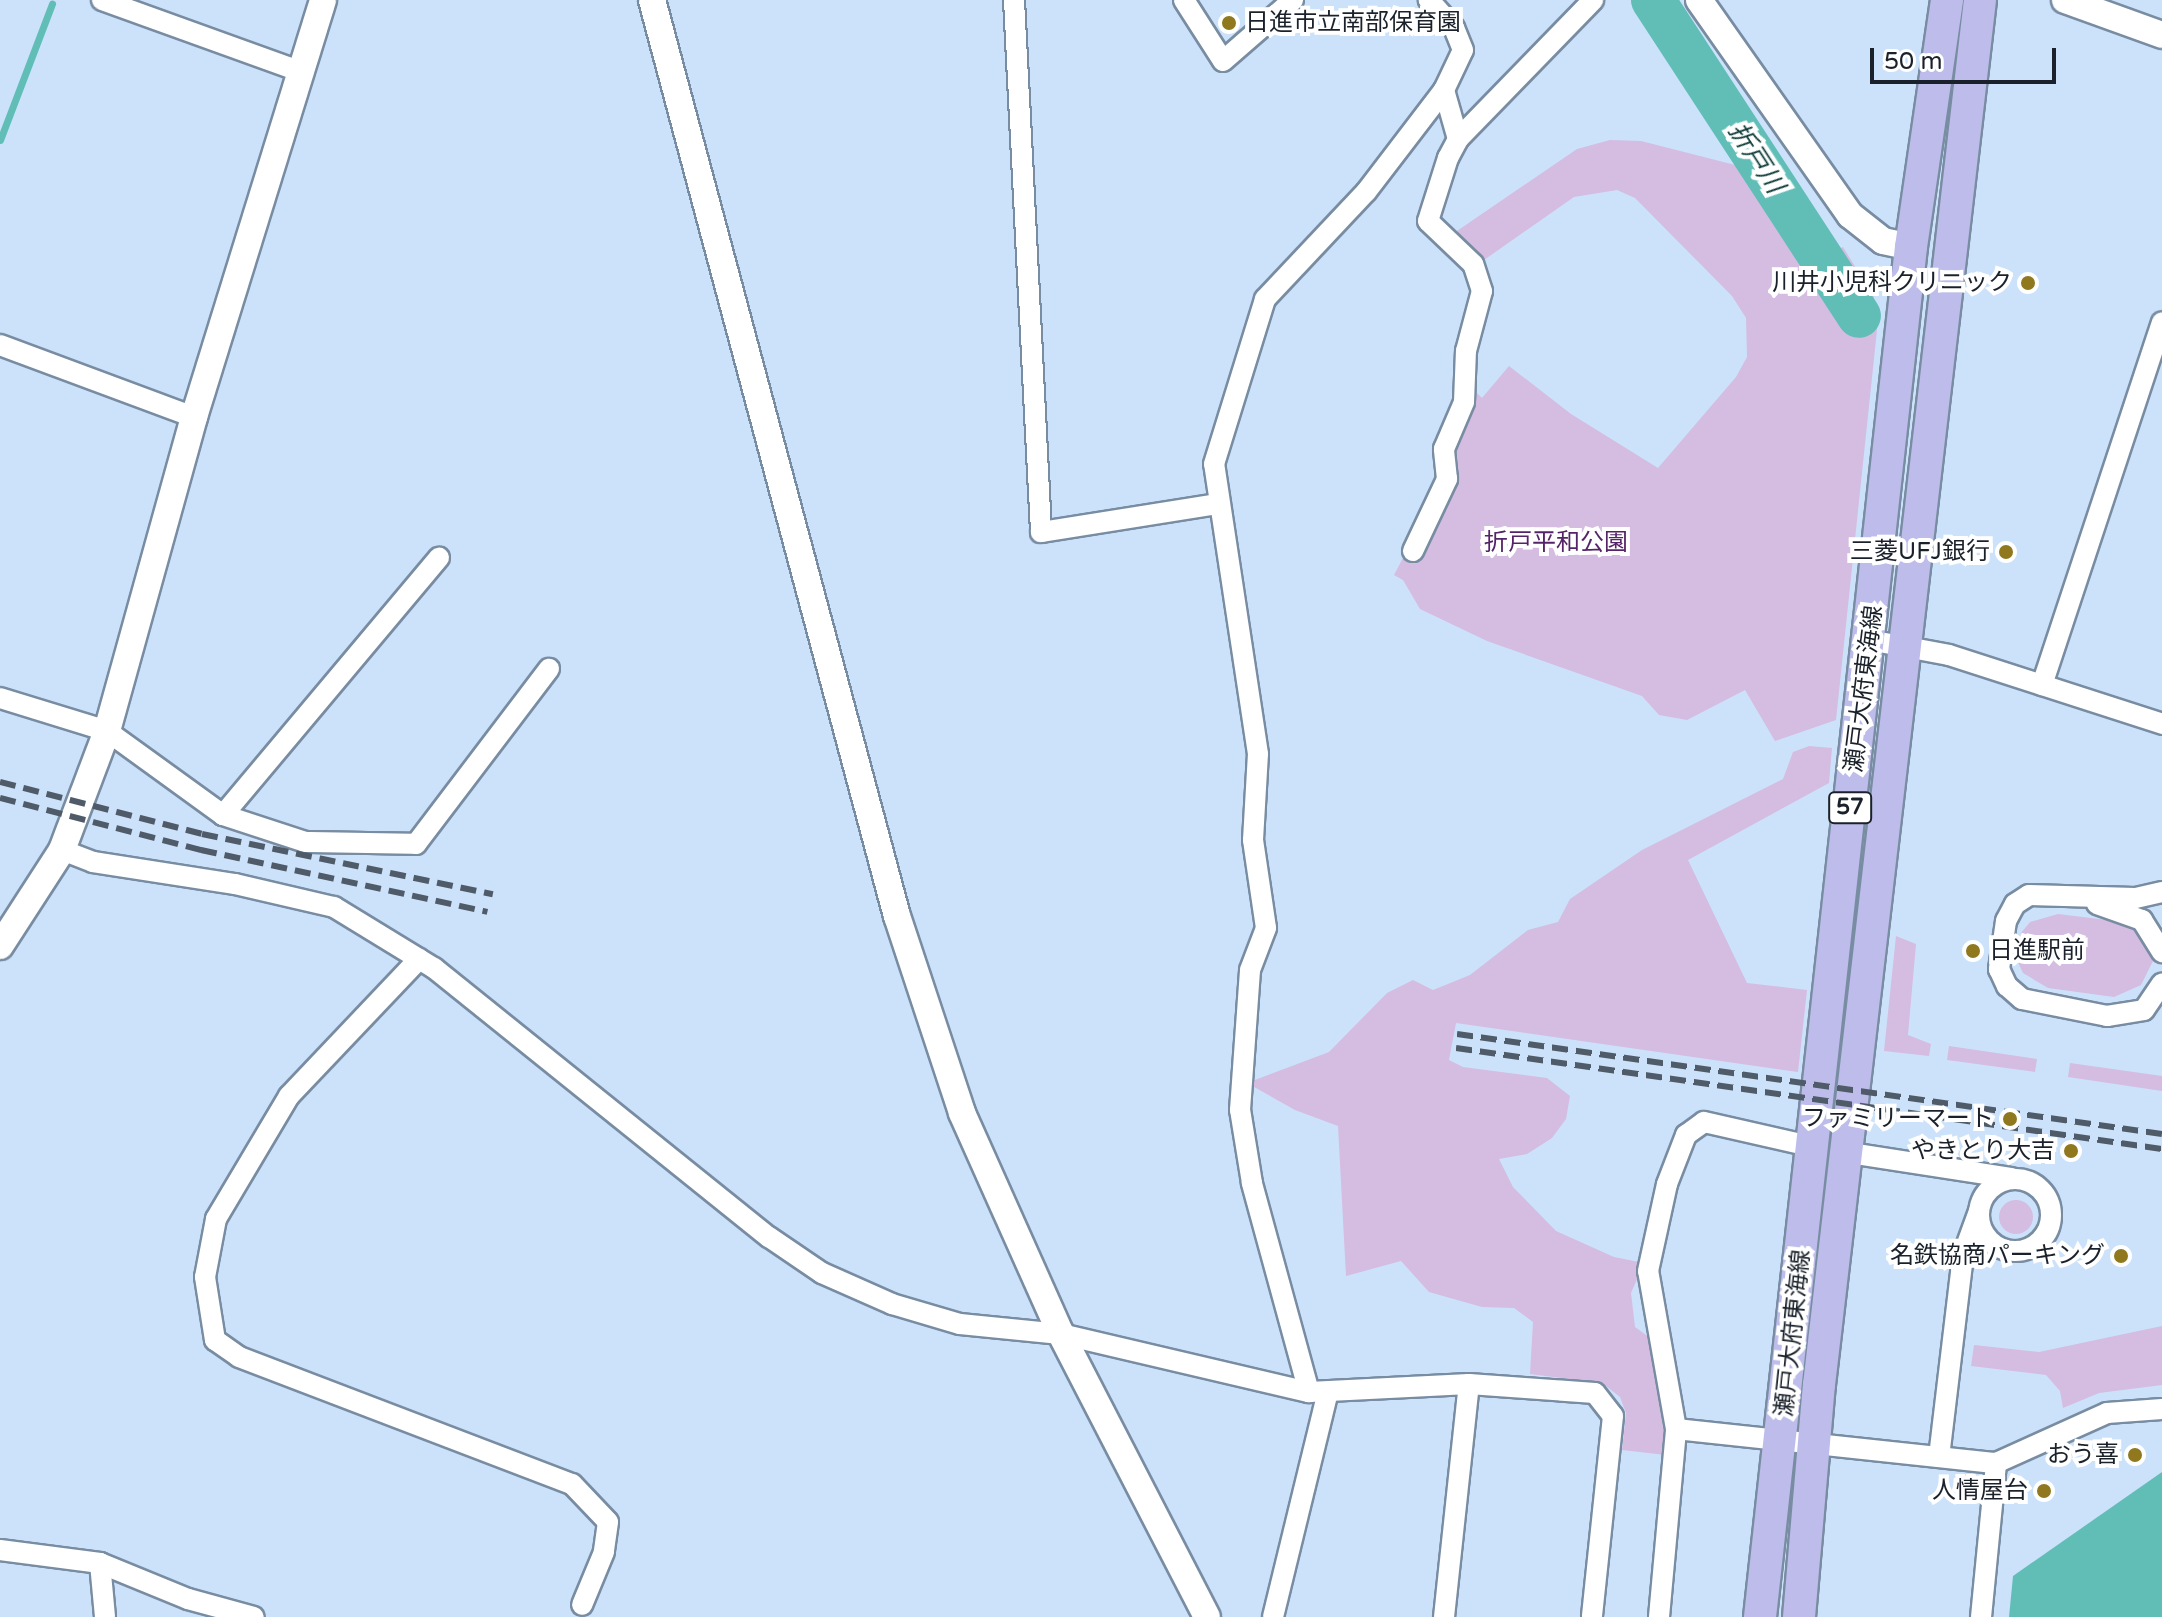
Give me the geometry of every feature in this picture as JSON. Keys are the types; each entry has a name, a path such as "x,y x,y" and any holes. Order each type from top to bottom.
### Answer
{"main road":[{"name":"瀬戸大府東海線","path":"1760,1617 1911,247 1947,0"},
{"name":"瀬戸大府東海線","path":"1799,1617 1815,1443 1980,0"}],"street":[{"path":"102,0 302,72"},
{"path":"0,946 62,850 107,731 194,417 323,0"},
{"path":"652,0 897,916 962,1113 1061,1334 1207,1617"},
{"path":"1014,0 1041,532 1218,504"},
{"path":"1184,0 1223,61 1293,0"},
{"path":"1273,1617 1318,1392 1255,1198 1240,1110 1250,970 1266,928 1253,840 1258,754 1214,464 1265,299 1366,192 1444,90 1463,50 1454,28 1429,0"},
{"path":"1413,551 1447,479 1444,449 1464,402 1466,351 1482,291 1473,264 1428,221 1458,139 1593,0"},
{"path":"1699,0 1850,215 1883,241 1911,247"},
{"path":"2065,0 2162,35"},
{"path":"1444,90 1458,139"},
{"path":"2042,685 2162,322"},
{"path":"0,345 194,417"},
{"path":"223,815 439,558"},
{"path":"1869,640 1906,644 2162,724"},
{"path":"0,698 107,731 223,815 305,842 416,844 549,669"},
{"path":"62,850 93,862 235,884 334,907 419,959 822,1273 892,1304 960,1324 1061,1334 1318,1392 1469,1384 1595,1393 1613,1416 1592,1617"},
{"path":"2162,892 2135,898 2029,895 2010,911 1999,969 2013,993 2043,1007 2121,1016 2144,1010 2162,983"},
{"path":"2075,894 2142,920 2162,952"},
{"path":"419,959 289,1096 216,1219 205,1277 215,1340 239,1357 572,1484 608,1522 604,1552 582,1605"},
{"path":"1659,1617 1676,1429 1648,1271 1667,1184 1686,1135 1704,1122 1814,1147"},
{"path":"1850,1153 2019,1179 2040,1188 2051,1208 2049,1230 2033,1247 2000,1248 1983,1233 1979,1211"},
{"path":"1939,1457 1963,1255 1988,1190 2019,1179"},
{"path":"1444,1617 1469,1384"},
{"path":"1676,1429 1996,1463 2107,1413 2162,1409"},
{"path":"1981,1617 1996,1463"},
{"path":"0,1550 100,1563 189,1608 254,1617"},
{"path":"100,1563 105,1617"}],"green space":[{"name":"折戸平和公園","path":"1610,140 1641,141 1743,167 1753,162 1853,322 1866,314 1830,253 1843,247 1874,297 1877,330 1836,720 1775,741 1745,690 1687,720 1659,715 1642,696 1487,641 1420,609 1403,580 1394,575 1403,558 1415,563 1440,513 1451,449 1477,393 1482,398 1509,366 1571,414 1658,468 1736,377 1747,357 1746,318 1732,296 1635,198 1617,190 1574,197 1484,260 1454,233 1577,149"},
{"path":"1809,746 1832,748 1829,783 1688,860 1747,983 1807,990 1798,1072 1456,1023 1449,1060 1463,1067 1547,1078 1570,1096 1566,1119 1552,1138 1527,1154 1499,1159 1513,1187 1556,1231 1614,1257 1644,1263 1631,1293 1635,1327 1653,1340 1666,1455 1622,1450 1626,1413 1620,1397 1606,1386 1530,1374 1533,1322 1514,1308 1482,1307 1429,1292 1401,1261 1346,1276 1338,1126 1295,1110 1247,1083 1329,1052 1387,993 1413,980 1433,990 1470,975 1528,930 1558,922 1570,899 1642,850 1783,779 1793,752"},
{"path":"1870,835 1841,1133 1818,1250 1806,1374 1801,1374 1842,988"},
{"path":"2058,914 2124,922 2135,928 2152,948 2153,961 2141,985 2114,997 2048,988 2023,973 2017,960 2021,933 2030,922"},
{"path":"1896,936 1916,944 1908,1035 1931,1044 1929,1056 1884,1051"},
{"path":"1949,1046 2037,1059 2035,1072 1947,1060"},
{"path":"2070,1063 2162,1076 2162,1091 2068,1077"},
{"path":"2016,1200 2028,1205 2033,1217 2028,1229 2016,1234 2004,1229 1999,1217 2004,1205"},
{"path":"2162,1326 2162,1385 2099,1393 2063,1408 2060,1391 2046,1375 1971,1366 1974,1345 2039,1352"}],"shaded area":[{"path":"2162,1472 2162,1617 2009,1617 2013,1576"}],"waterway":[{"name":"折戸川","path":"1653,0 1859,316"},
{"path":"0,140 52,4"}],"railway":[{"path":"0,782 202,834 493,894"},
{"path":"0,798 201,850 487,912"},
{"path":"1457,1034 2162,1134"},
{"path":"1456,1048 2162,1149"}],"place":[{"name":"日進市立南部保育園","path":"1229,23"},
{"name":"川井小児科クリニック","path":"2028,283"},
{"name":"三菱UFJ銀行","path":"2006,552"},
{"name":"日進駅前","path":"1973,951"},
{"name":"ファミリーマート","path":"2010,1119"},
{"name":"やきとり大吉","path":"2071,1151"},
{"name":"名鉄協商パーキング","path":"2121,1256"},
{"name":"おう喜","path":"2135,1455"},
{"name":"人情屋台","path":"2044,1491"}]}
